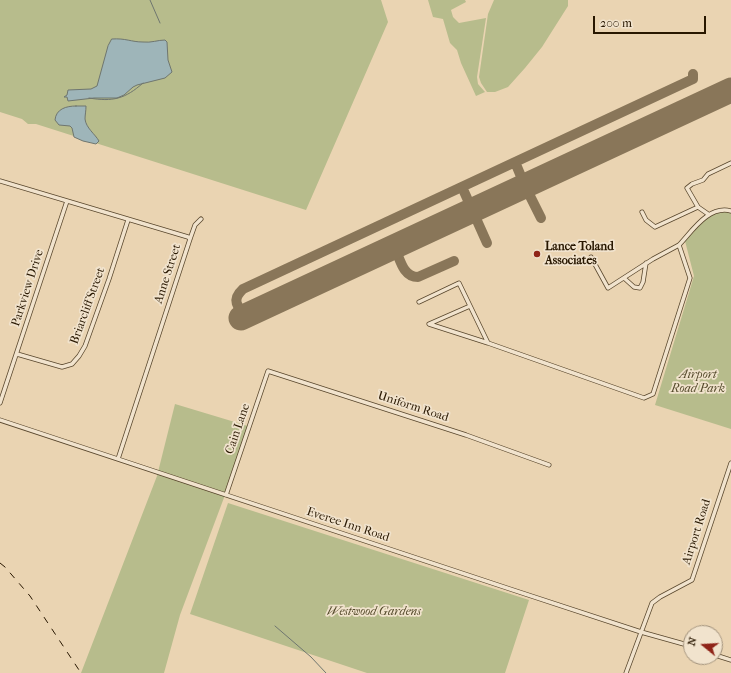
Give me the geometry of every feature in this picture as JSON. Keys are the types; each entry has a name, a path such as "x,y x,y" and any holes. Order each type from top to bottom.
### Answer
{"street":[{"path":"708,214 698,207 687,188 692,184 703,180 708,174 731,163"},
{"name":"Anne Street","path":"0,181 190,239 118,459"},
{"name":"Parkview Drive","path":"0,403 67,201"},
{"path":"642,212 646,220 655,228 698,207"},
{"path":"591,257 608,288 646,263 679,245 708,214 724,209 731,211"},
{"path":"190,239 195,225 201,219"},
{"name":"Briarcliff Street","path":"17,354 62,367 72,364 80,356 109,279 128,220"},
{"path":"470,306 429,324 488,343 644,398 653,394 690,278 679,245"},
{"path":"624,278 634,287 640,288 643,282 646,263"},
{"path":"418,302 459,283 488,343"},
{"name":"Uniform Road","path":"269,371 466,435 549,465"},
{"name":"Cain Lane","path":"226,495 269,371"},
{"name":"Everee Inn Road","path":"0,420 641,632 683,644"},
{"name":"Airport Road","path":"626,673 652,603 660,597 692,580 731,463"}],"green space":[{"path":"0,0 381,0 388,22 306,210 36,124 28,124 22,119 0,112"},
{"path":"428,0 465,0 466,2 451,10 453,17 459,23 486,18 477,77 478,84 485,92 476,96 461,63 457,50 450,43 443,19 433,17"},
{"path":"494,0 568,0 568,6 542,47 508,87 495,92 487,92 479,77 488,14"},
{"name":"Airport Road Park","path":"719,210 731,211 731,429 655,405 694,276 685,241 706,219"},
{"path":"175,404 248,426 225,495 180,615 164,673 81,673 157,476"},
{"name":"Westwood Gardens","path":"228,503 529,600 505,673 367,673 190,614"}],"water":[{"path":"112,39 146,42 165,40 167,42 168,60 172,72 165,78 137,85 124,95 117,98 94,98 68,101 67,97 64,97 67,95 68,90 91,89 97,86 108,46"},
{"path":"76,106 86,106 85,119 89,128 99,141 96,144 74,137 70,126 59,125 55,120 57,113 62,109"}],"waterway":[{"path":"150,0 160,23"},
{"path":"89,98 105,100 118,98 130,93 143,83"},
{"path":"275,626 311,657 326,673"}],"taxiway":[{"path":"247,316 240,310 236,300 239,293 243,289 693,79 693,74"},
{"path":"515,162 541,218"},
{"path":"462,187 487,243"},
{"path":"395,248 405,271 413,276 418,277 454,261"}],"runway":[{"path":"241,318 731,90"}],"railway":[{"path":"0,563 30,596 81,673"}],"place":[{"name":"Lance Toland Associates","path":"537,254"}]}
